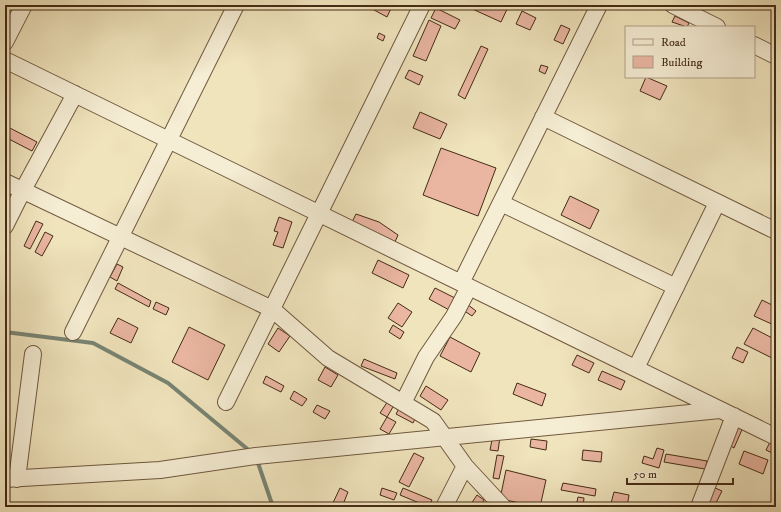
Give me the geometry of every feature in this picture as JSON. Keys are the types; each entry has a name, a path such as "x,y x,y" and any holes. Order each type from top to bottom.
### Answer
{"street":[{"path":"5,42 24,5"},
{"path":"73,332 236,5"},
{"path":"226,402 422,5"},
{"path":"402,402 426,357 454,316 465,285 501,203 599,5"},
{"path":"673,5 715,26"},
{"path":"755,46 776,56"},
{"path":"5,60 776,437"},
{"path":"5,226 75,94"},
{"path":"543,118 776,231"},
{"path":"5,182 272,309 328,358 433,421 446,436 465,466 503,507"},
{"path":"501,203 676,287"},
{"path":"636,368 717,203"},
{"path":"33,354 11,479 160,470 256,456 446,436 727,413"},
{"path":"699,507 727,413"},
{"path":"444,507 465,466"}],"building":[{"path":"365,5 390,5 392,6 387,17"},
{"path":"469,5 509,5 501,22 468,7"},
{"path":"436,8 460,20 455,29 431,18"},
{"path":"522,11 536,18 530,30 516,24"},
{"path":"675,16 689,23 688,26 684,26 672,22"},
{"path":"429,20 441,26 426,61 413,56"},
{"path":"561,25 570,29 563,44 554,40"},
{"path":"379,33 385,36 383,41 377,38"},
{"path":"481,46 488,49 465,99 458,95"},
{"path":"541,65 548,67 545,74 539,71"},
{"path":"409,70 423,76 419,85 405,78"},
{"path":"646,78 667,86 660,100 640,91"},
{"path":"420,112 447,124 440,139 413,128"},
{"path":"6,126 37,142 32,151 5,137"},
{"path":"441,148 496,168 478,216 423,195"},
{"path":"570,196 599,210 590,229 561,215"},
{"path":"356,214 379,222 398,235 395,242 352,222"},
{"path":"279,217 292,222 283,248 273,245 278,232 274,231"},
{"path":"36,221 43,224 30,249 24,246"},
{"path":"45,232 53,236 42,256 35,252"},
{"path":"378,260 409,275 403,288 372,273"},
{"path":"117,264 123,267 117,281 110,277"},
{"path":"118,283 151,301 149,307 115,289"},
{"path":"435,288 457,299 451,311 429,299"},
{"path":"762,300 776,307 776,326 754,316"},
{"path":"156,302 169,308 166,315 153,309"},
{"path":"398,303 412,312 402,327 388,318"},
{"path":"467,304 476,311 472,316 463,310"},
{"path":"118,318 138,328 131,343 110,333"},
{"path":"393,325 404,332 400,339 389,332"},
{"path":"189,327 225,345 208,380 172,362"},
{"path":"278,328 290,336 279,352 268,344"},
{"path":"753,328 776,340 776,360 744,344"},
{"path":"450,337 480,353 471,372 440,356"},
{"path":"737,347 748,352 743,363 732,358"},
{"path":"577,355 594,363 589,373 572,365"},
{"path":"364,359 397,373 395,379 361,366"},
{"path":"325,367 338,375 331,387 318,380"},
{"path":"602,371 625,381 621,390 598,380"},
{"path":"266,376 284,386 281,392 263,383"},
{"path":"517,383 546,394 542,406 513,394"},
{"path":"426,386 448,400 441,410 420,396"},
{"path":"294,391 307,399 302,406 290,399"},
{"path":"390,398 396,402 387,417 380,413"},
{"path":"317,405 330,411 325,419 313,412"},
{"path":"401,405 418,413 413,423 396,414"},
{"path":"387,417 396,422 389,434 380,429"},
{"path":"740,422 744,425 734,448 729,445"},
{"path":"493,435 500,437 498,451 490,450"},
{"path":"531,439 547,441 546,450 530,447"},
{"path":"770,442 776,444 776,455 766,450"},
{"path":"657,448 664,450 659,468 642,463 644,456 653,459"},
{"path":"583,450 602,452 601,462 582,460"},
{"path":"744,451 768,460 763,474 739,464"},
{"path":"414,453 424,458 409,487 399,482"},
{"path":"666,454 707,461 705,469 664,462"},
{"path":"497,455 504,456 499,479 493,478"},
{"path":"506,470 546,480 540,507 500,499"},
{"path":"563,483 596,489 595,496 561,490"},
{"path":"713,487 722,491 714,507 706,503"},
{"path":"340,488 348,492 342,507 331,507"},
{"path":"382,488 397,493 394,500 380,495"},
{"path":"403,488 432,500 429,507 400,495"},
{"path":"614,492 629,495 627,507 610,507"},
{"path":"477,495 484,500 480,507 469,507"},
{"path":"578,497 584,498 583,507 576,507"}],"waterway":[{"path":"5,332 93,343 168,383 251,452"},
{"path":"257,460 273,507"}]}
